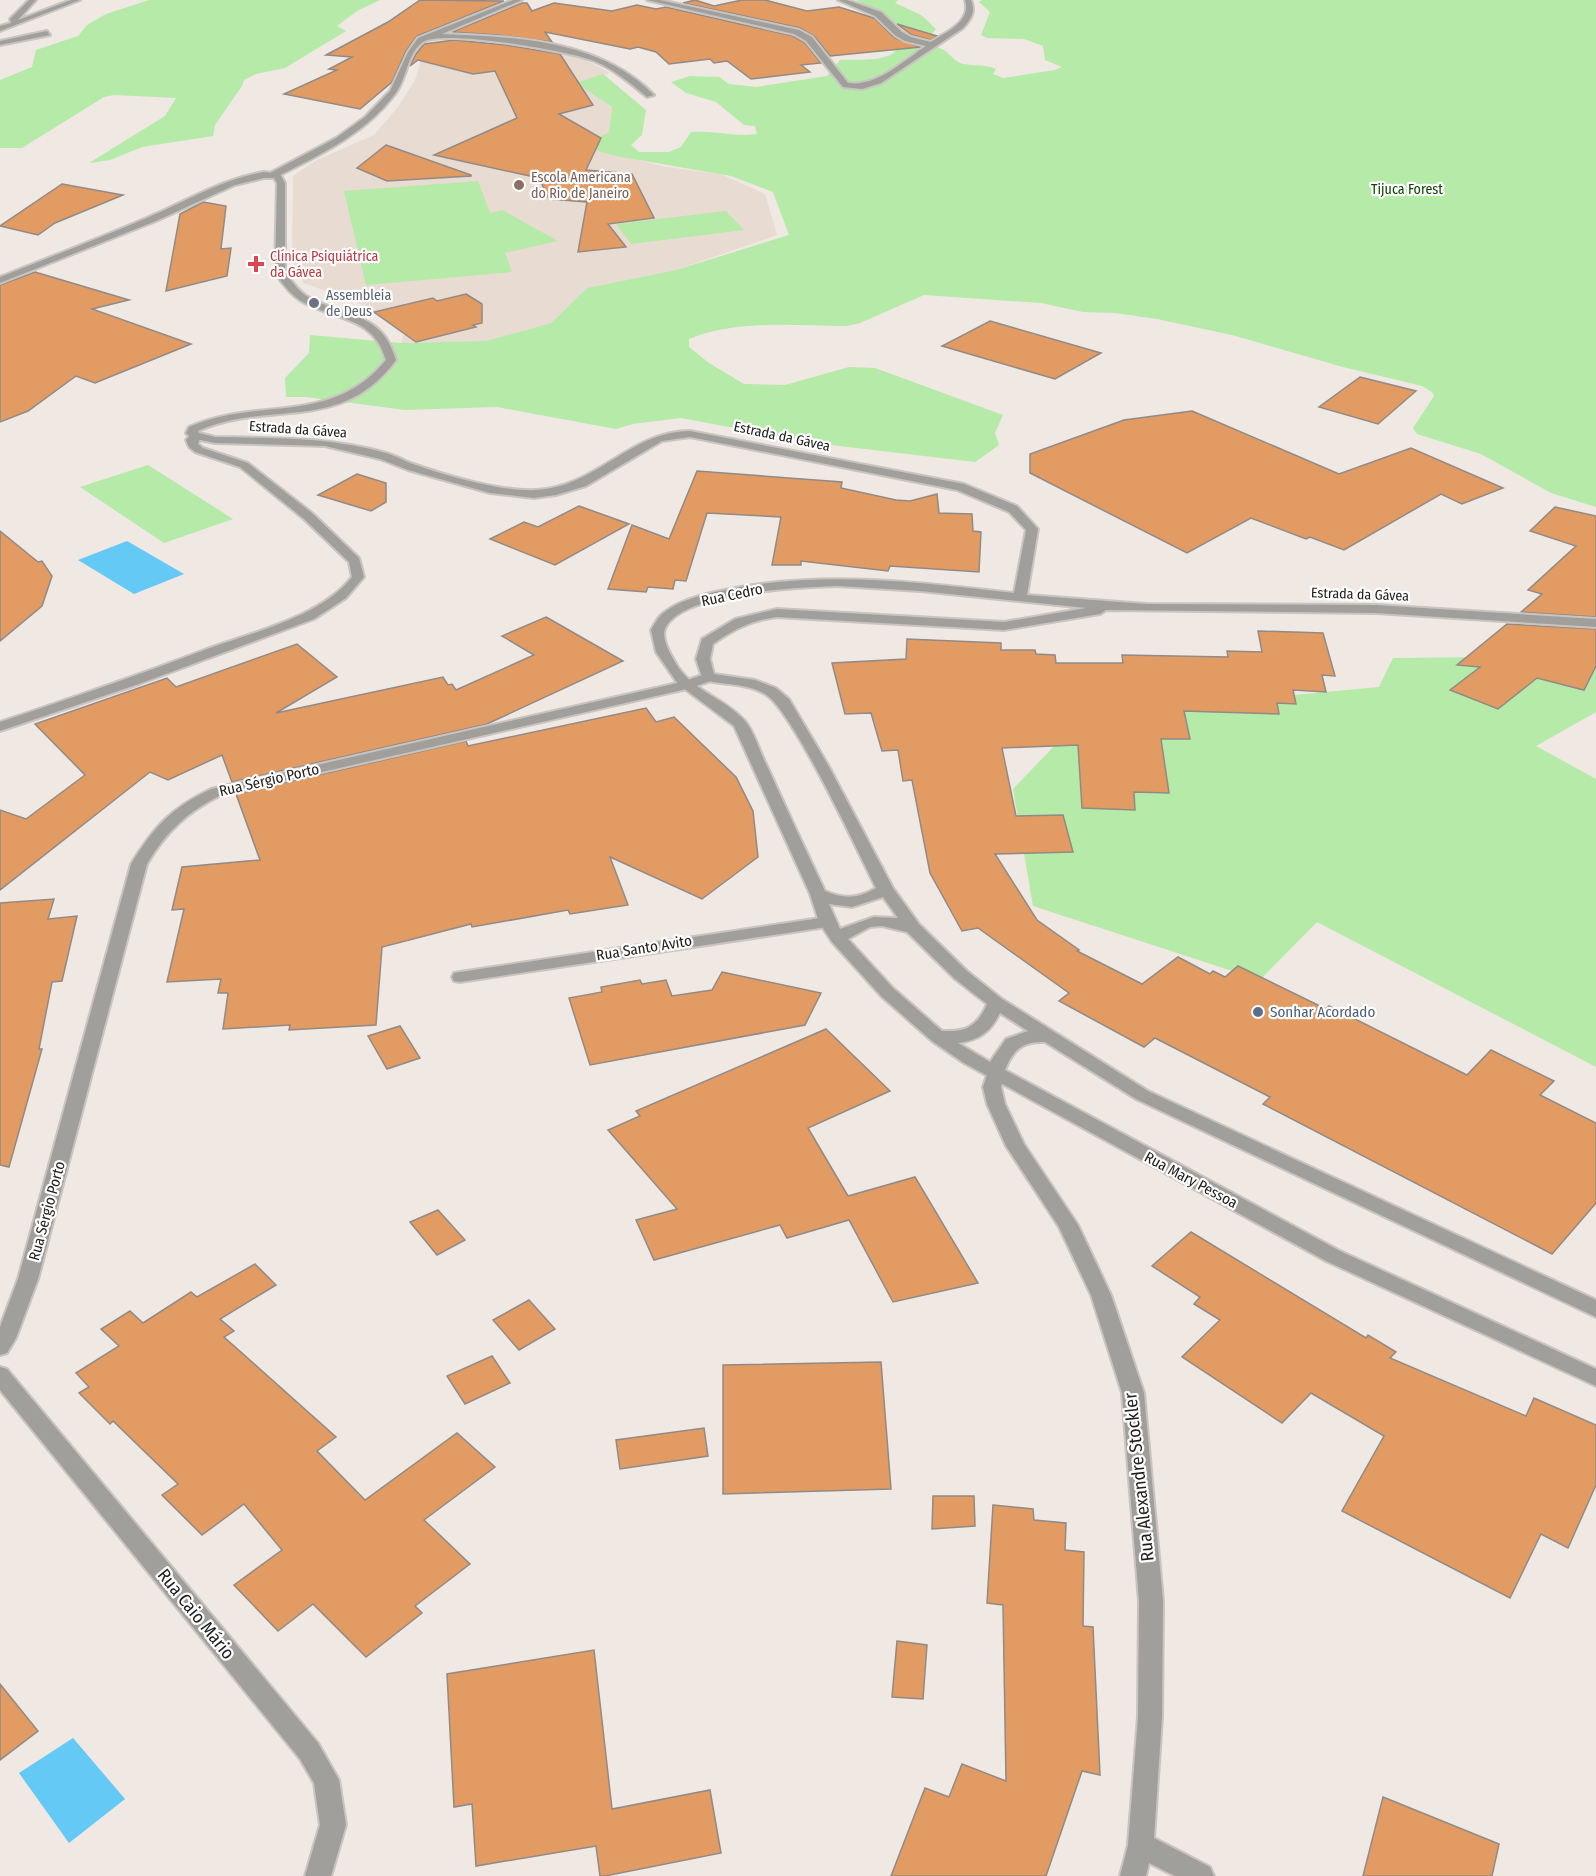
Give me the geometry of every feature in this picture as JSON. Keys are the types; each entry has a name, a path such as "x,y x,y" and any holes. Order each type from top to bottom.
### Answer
{"street":[{"path":"11,24 33,0"},
{"path":"0,28 77,0"},
{"path":"0,280 156,217 223,187 250,177 273,175 335,144 379,110 395,89 412,47 431,35 519,0"},
{"path":"650,0 796,32 809,39 836,74 846,84 853,87 870,85 878,81 933,45 968,17 970,9 968,0"},
{"path":"841,0 878,14 899,34 908,39 933,45"},
{"path":"0,43 47,33"},
{"path":"431,35 498,40 578,53 614,68 650,95"},
{"name":"Estrada da Gávea","path":"273,175 281,178 280,273 301,297 364,323 377,332 389,346 391,360 375,380 337,400 294,410 215,420 193,429 192,433 195,436 215,440 325,443 384,456 412,468 490,489 534,494 556,491 582,483 658,438 675,434 690,434 960,487 1012,509 1032,529 1020,596 1122,607 1346,608 1469,613 1596,623"},
{"path":"0,727 134,681 309,615 336,601 351,588 358,577 355,561 308,516 244,465 199,450 193,445 192,440 195,436"},
{"name":"Rua Cedro","path":"832,930 818,894 740,724 728,712 686,685 660,648 658,630 664,618 683,607 707,598 796,583 840,583 1020,596"},
{"name":"Estrada da Gávea","path":"1004,626 1122,607"},
{"name":"Rua Cedro","path":"708,677 703,659 707,642 733,622 751,616 777,613 1004,626"},
{"path":"708,677 750,682 771,691 784,702 821,765 885,889 913,928 961,975 996,1003 1142,1095 1596,1309"},
{"name":"Rua Sérgio Porto","path":"0,1347 6,1338 28,1280 139,864 159,830 187,805 216,792 686,685 708,677"},
{"path":"818,894 838,903 858,902 872,898 885,889"},
{"path":"832,930 877,921 897,922 913,928"},
{"name":"Rua Santo Avito","path":"460,977 775,928 832,930"},
{"name":"Rua Mary Pessoa","path":"832,930 887,992 938,1037 995,1073 1333,1256 1596,1378"},
{"path":"938,1037 959,1038 977,1034 988,1022 996,1003"},
{"path":"995,1073 1000,1059 1015,1039 1027,1035 1047,1036"},
{"name":"Rua Alexandre Stockler","path":"995,1073 993,1087 996,1104 1015,1146 1068,1225 1101,1295 1132,1393 1143,1488 1151,1601 1150,1717 1141,1845 1133,1876"},
{"name":"Rua Caio Mário","path":"0,1375 309,1751 326,1780 333,1825 318,1876"},
{"path":"1141,1845 1201,1876"}],"shaded area":[{"name":"Escola Americana do Rio de Janeiro","path":"470,39 575,54 610,73 577,83 612,107 609,132 583,146 666,167 720,174 765,194 777,235 676,270 587,288 551,323 486,341 401,343 407,328 356,302 304,283 292,260 293,176 315,161 374,135 398,107 415,80 425,49 440,43"}],"green space":[{"path":"149,0 380,0 357,11 337,26 346,31 285,68 256,74 244,80 215,125 213,136 142,147 110,160 89,163 165,116 176,98 114,95 104,97 22,148 0,148 0,80 32,67 36,50 78,36 87,25 106,14"},
{"path":"856,0 898,0 895,3 921,15 936,29 931,35 915,35"},
{"name":"Tijuca Forest","path":"982,0 1596,0 1596,507 1551,493 1481,454 1417,434 1413,428 1434,396 1422,386 1343,367 1232,335 1157,319 1115,313 1083,312 1041,303 924,295 860,323 847,326 747,326 689,339 689,347 709,363 744,384 785,385 849,367 875,368 1003,415 995,433 999,445 975,462 814,443 681,418 632,424 616,429 497,407 405,410 306,397 286,397 285,378 309,353 310,335 401,343 486,341 551,323 587,288 676,270 789,235 773,192 731,176 616,156 582,146 609,132 612,107 576,83 603,74 646,110 642,135 631,145 639,152 669,152 681,147 691,132 757,134 755,126 744,125 716,102 686,93 671,82 690,76 719,77 729,84 756,87 827,76 840,60 879,58 897,49 920,45 944,50 963,64 992,67 996,69 993,74 1003,78 1062,67 1045,60 1043,46 1024,39 987,38 981,35 990,12 979,2"},
{"path":"478,181 490,213 502,210 558,241 505,253 512,272 366,285 344,191"},
{"path":"726,211 744,230 631,244 616,224"},
{"path":"148,465 233,519 164,543 80,487"},
{"path":"1596,656 1596,712 1536,746 1596,779 1596,1067 1317,922 1260,980 1033,906 1013,789 1084,715 1379,687 1393,658"}],"water":[{"path":"127,541 184,574 134,594 78,560"},
{"path":"73,1738 125,1799 69,1843 19,1773"}],"building":[{"path":"420,0 504,1 417,36 406,51 392,82 360,109 284,94 337,70 329,69 352,57 326,55 388,22"},
{"path":"695,0 714,6 742,0 765,0 807,11 839,7 874,18 895,38 921,47 830,56 814,36 800,28 683,3"},
{"path":"522,3 527,3 532,11 554,3 612,11 637,5 656,9 666,7 793,36 805,43 821,63 801,65 810,72 751,79 727,61 714,63 710,59 669,64 656,52 638,47 630,49 545,32 552,42 452,32"},
{"path":"897,24 937,36 931,40 912,35"},
{"path":"454,40 506,45 560,54 593,105 559,114 601,138 586,170 632,174 654,218 608,224 626,247 578,252 587,202 549,199 539,178 434,155 517,118 495,71 473,74 418,60 410,66 424,44"},
{"path":"386,145 471,176 387,181 357,168"},
{"path":"62,184 123,195 55,223 38,235 0,226"},
{"path":"203,202 226,206 221,249 231,248 227,276 166,291 180,214"},
{"path":"35,272 129,300 92,309 191,344 95,383 76,376 28,411 0,422 0,285"},
{"path":"466,294 482,304 482,323 473,325 476,327 416,342 374,312 433,298 437,301"},
{"path":"990,321 1101,353 1055,379 942,346"},
{"path":"1360,377 1416,391 1378,424 1319,407"},
{"path":"1192,411 1339,474 1411,448 1503,488 1462,504 1441,494 1344,550 1310,537 1306,539 1251,518 1187,553 1030,473 1030,454 1124,420"},
{"path":"697,471 842,482 841,488 896,500 910,501 937,494 939,513 972,514 973,531 981,532 979,572 890,566 888,571 801,561 801,565 772,565 781,517 707,513 686,581 675,580 673,589 648,587 646,592 608,589 632,525 669,539"},
{"path":"357,474 386,483 386,502 371,511 318,495"},
{"path":"579,506 629,524 555,565 490,539 524,522 538,527"},
{"path":"1555,507 1596,516 1596,617 1521,612 1542,594 1528,590 1576,546 1530,531"},
{"path":"0,531 38,562 42,561 52,576 42,606 0,641"},
{"path":"546,617 623,661 487,724 232,782 222,755 168,780 150,772 0,890 0,810 26,819 85,775 35,724 167,678 176,687 297,644 337,677 276,713 443,677 448,685 452,684 456,690 534,655 502,636"},
{"path":"1507,624 1596,629 1596,666 1584,690 1537,678 1498,709 1450,690 1480,667 1457,665"},
{"path":"1258,631 1323,633 1335,676 1322,675 1326,692 1293,690 1296,704 1277,703 1279,714 1184,711 1190,739 1161,739 1169,793 1134,792 1135,810 1082,808 1078,745 1002,748 1016,816 1063,815 1073,852 995,854 1037,920 1079,950 1077,951 1142,984 1178,957 1210,974 1213,971 1225,977 1238,966 1326,1009 1329,1006 1467,1075 1491,1050 1554,1081 1540,1095 1596,1123 1596,1203 1552,1254 1263,1104 1270,1097 1155,1038 1144,1047 1059,1001 1069,993 978,928 962,931 930,873 912,780 903,781 898,750 882,751 871,713 845,714 832,663 906,659 907,639 1001,643 1001,650 1035,650 1036,654 1055,655 1056,663 1123,663 1122,655 1228,657 1227,651 1262,652"},
{"path":"646,708 656,722 674,717 736,777 753,811 758,857 702,899 610,857 628,905 570,914 568,910 472,927 471,924 382,947 376,1025 289,1030 290,1025 223,1029 228,993 218,993 221,979 167,982 184,909 172,910 182,867 260,860 236,794 466,741 468,746"},
{"path":"54,899 48,919 77,916 62,981 52,982 39,1049 42,1049 9,1167 0,1165 0,903"},
{"path":"722,972 821,993 805,1025 590,1065 569,998 602,992 601,987 640,980 642,984 666,980 672,996 712,990"},
{"path":"400,1026 420,1058 387,1069 368,1036"},
{"path":"826,1029 890,1091 808,1128 848,1196 915,1177 978,1283 893,1302 849,1220 787,1238 780,1225 654,1260 636,1220 677,1209 608,1130 640,1116 636,1111"},
{"path":"438,1210 465,1240 437,1255 410,1222"},
{"path":"1191,1232 1366,1338 1368,1335 1396,1352 1390,1358 1526,1416 1534,1398 1596,1425 1596,1485 1568,1548 1541,1534 1510,1598 1342,1511 1384,1436 1311,1393 1282,1423 1182,1357 1220,1320 1194,1304 1200,1297 1152,1266"},
{"path":"255,1264 276,1285 220,1319 234,1331 224,1337 336,1437 317,1451 365,1500 457,1433 495,1467 424,1520 470,1564 415,1606 422,1613 366,1657 313,1604 278,1631 234,1585 282,1550 244,1504 202,1535 162,1495 178,1484 113,1421 110,1424 79,1393 89,1387 76,1373 119,1346 101,1329 130,1311 143,1323 191,1292 197,1297"},
{"path":"529,1300 555,1329 519,1350 493,1320"},
{"path":"492,1356 510,1383 465,1404 447,1376"},
{"path":"881,1362 891,1489 723,1494 723,1365"},
{"path":"704,1428 708,1456 620,1469 616,1440"},
{"path":"933,1496 974,1496 975,1526 932,1529"},
{"path":"993,1505 1033,1509 1034,1520 1066,1523 1065,1550 1084,1552 1083,1626 1093,1627 1100,1775 1082,1771 1046,1876 891,1876 925,1788 949,1797 962,1764 1006,1781 1003,1605 987,1603"},
{"path":"897,1641 927,1645 923,1699 892,1697"},
{"path":"594,1650 612,1809 710,1790 721,1853 605,1876 600,1876 596,1846 476,1866 472,1804 454,1807 447,1674"},
{"path":"0,1684 38,1731 0,1760"},
{"path":"1383,1797 1499,1844 1492,1876 1363,1876"}],"place":[{"name":"Escola Americana do Rio de Janeiro","path":"519,185"},
{"name":"Clínica Psiquiátrica da Gávea","path":"256,264"},
{"name":"Assembleia de Deus","path":"314,303"},
{"name":"Sonhar Acordado","path":"1258,1012"}]}
